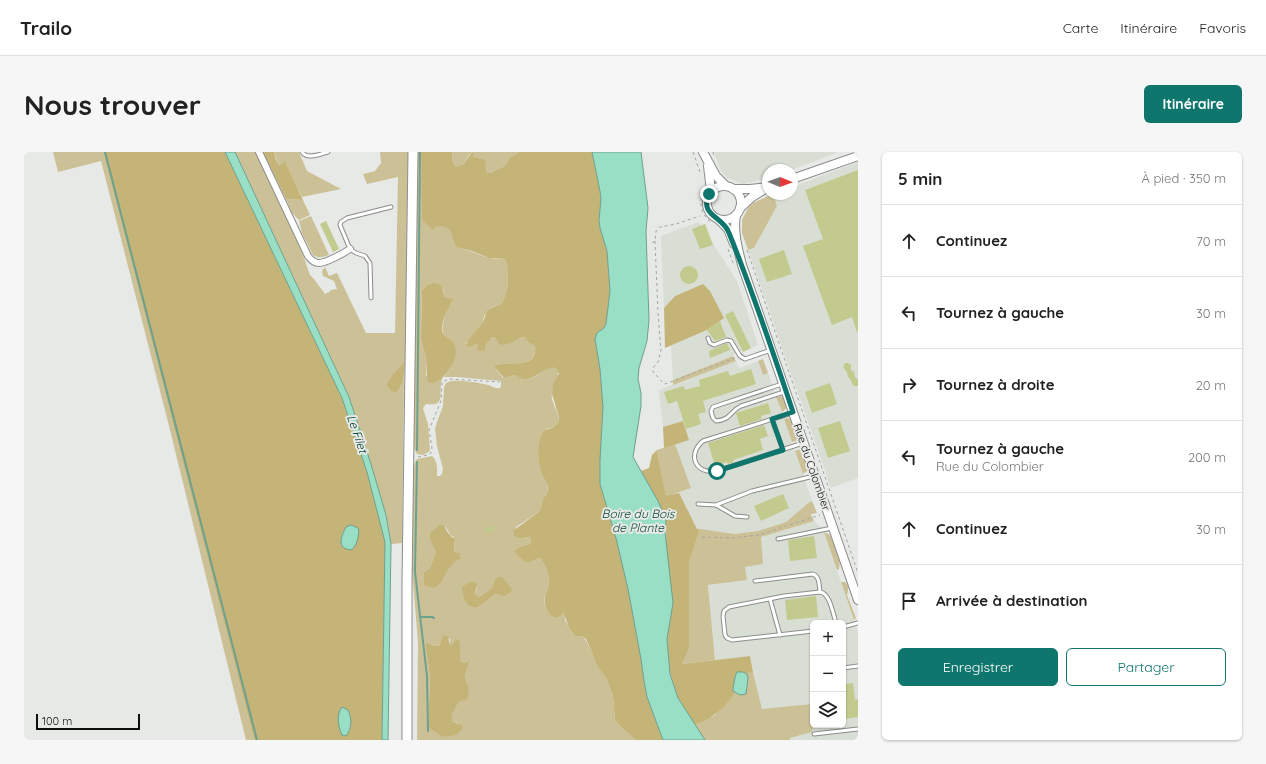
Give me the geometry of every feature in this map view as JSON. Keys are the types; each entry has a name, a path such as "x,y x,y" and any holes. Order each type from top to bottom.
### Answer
{"main road":[{"path":"407,740 413,152"},
{"path":"703,152 716,176 740,197 738,211"},
{"path":"703,152 709,172 707,209 716,221 728,220 754,195 762,190"},
{"path":"798,177 858,156"},
{"path":"708,190 717,187 750,189 762,188"},
{"name":"Rue du Colombier","path":"738,211 736,236 742,265"},
{"name":"Rue du Colombier","path":"716,221 728,229 742,265 834,527 858,600"}],"street":[{"path":"259,152 308,256 312,261 321,263 350,249"}],"lane":[{"path":"302,152 303,155 308,157 328,152"},
{"path":"371,298 370,263 365,256 356,254 350,249 341,229 341,222 347,218 391,207"},
{"path":"708,338 710,343 714,345 727,340 731,341 740,356 745,359 772,350"},
{"path":"785,387 737,407 727,418 719,421 713,418 711,410 713,407 785,387"},
{"path":"738,399 741,406"},
{"path":"793,412 704,441 696,448 695,458 700,469 707,472 712,472 804,443"},
{"path":"772,419 783,450"},
{"path":"698,504 716,505 760,489 815,475"},
{"path":"716,505 731,514 739,517 747,517"},
{"path":"778,539 818,532 834,527"},
{"path":"755,581 813,574 818,579 820,592"},
{"path":"810,631 732,640 725,635 723,616 726,608 729,607 770,599 823,592 827,596 835,620"},
{"path":"770,599 780,635"},
{"path":"846,626 858,623"},
{"path":"846,668 858,666"},
{"path":"814,734 858,730"}],"path":[{"path":"693,152 701,173"},
{"path":"713,152 715,158"},
{"path":"708,190 701,198 701,210 706,218 716,221"},
{"path":"700,216 676,224 660,227 656,231 655,241 658,314 661,351 657,364 653,370 665,384 740,356"},
{"path":"727,247 732,262 734,264 742,265"},
{"path":"746,249 858,573"},
{"path":"409,457 422,456 431,453 432,448 429,430 441,401 442,382 449,379 500,382"},
{"path":"702,537 732,538 759,535 828,512"}],"shaded area":[{"path":"53,152 103,152 254,740 246,740 169,426 101,161 58,172"},
{"path":"103,152 225,152 342,398 367,472 385,542 382,740 254,740"},
{"path":"235,152 256,152 296,236 310,275 325,294 331,290 337,289 334,281 323,276 322,271 325,267 329,276 337,273 366,333 395,333 398,177 367,184 363,174 375,171 381,163 380,152 408,152 405,361 394,373 400,388 404,377 402,543 391,544 386,515 349,397"},
{"path":"263,152 274,152 279,165 283,163 284,159 303,200 286,199"},
{"path":"274,152 299,152 307,171 341,189 302,197 284,160 282,165 278,164"},
{"path":"418,152 421,152 423,220 435,227 442,226 450,230 453,234 455,244 488,258 504,258 507,263 508,286 503,301 501,304 494,306 489,310 484,316 483,322 466,343 470,347 476,344 485,351 486,345 492,337 495,337 506,345 524,337 529,343 535,346 534,353 527,362 493,365 503,378 515,375 528,379 533,378 544,370 554,367 558,371 558,377 554,387 552,399 559,421 554,427 547,429 543,475 547,483 548,491 543,499 540,511 516,527 514,536 520,539 531,538 530,544 522,546 532,562 540,558 547,570 549,587 544,601 546,609 551,615 558,618 564,613 566,614 565,620 571,631 575,636 582,636 585,639 597,666 606,678 613,696 615,720 636,740 417,740 418,642 412,571 413,471 415,462 417,459 432,456 436,463 437,476 442,474 443,469 437,446 435,429 443,406 444,387 446,383 466,381 500,388 501,381 443,377 441,382 440,400 437,403 426,404 423,408 428,424 430,450 423,455 417,454 414,446","holes":["429,283 443,289 445,297 453,299 445,315 442,329 443,333 452,341 454,357 450,369 443,377 426,376 426,357 421,340 422,290","446,527 450,535 454,537 454,551 460,559 451,564 438,586 424,572 430,568 436,552 433,530 436,528","503,577 505,582 510,586 508,595 496,594 477,608 474,608 475,582 477,588 475,594 479,597 492,588 494,581","450,638 450,645 454,641 460,651 460,661 464,663 468,660 465,676 467,683 467,699 459,702 452,715 452,721 458,723 452,736 443,736 428,727 430,677 425,644 432,644 437,647 441,641"]},
{"path":"421,152 452,152 453,163 456,166 459,166 463,164 473,152 473,156 485,160 487,173 491,173 504,166 508,159 519,152 592,152 600,191 601,199 599,220 607,251 610,291 606,324 604,328 597,333 595,339 600,369 603,407 600,484 616,538 628,589 647,697 663,740 636,740 615,720 613,696 606,678 597,666 586,639 582,636 575,636 569,628 564,613 558,618 548,613 546,609 545,597 549,587 549,581 544,563 540,558 537,558 531,562 526,562 514,551 522,546 530,544 531,538 520,539 514,536 514,530 540,511 543,499 548,491 547,484 542,474 538,452 541,436 544,431 554,427 559,421 552,394 553,384 559,374 557,369 549,368 527,379 522,379 515,375 504,378 493,365 527,362 532,359 535,354 535,346 529,343 524,337 502,345 499,344 495,337 492,337 486,345 485,351 477,350 478,346 476,344 470,347 466,346 468,340 483,322 487,311 501,304 503,301 508,286 507,263 504,258 489,258 457,247 450,230 437,226 433,230 422,220"},
{"path":"452,152 473,152 469,155 462,166 456,166 453,163"},
{"path":"473,152 519,152 508,159 504,166 491,173 487,173 482,159 473,156"},
{"path":"714,152 839,152 798,167 798,164 762,164 762,179 743,184 727,178 721,171"},
{"path":"858,162 858,478 831,488 748,250 754,248 777,206 775,200 798,200 798,185"},
{"path":"286,199 303,200 310,215 299,220 292,213"},
{"path":"762,199 775,200 777,206 754,248 748,250 742,233 742,220 748,208 753,203"},
{"path":"311,216 329,255 319,257 313,255 302,233 299,221"},
{"path":"699,222 701,226 705,224 712,242 737,281 758,345 743,352 742,350 733,356 673,380 671,345 707,330 703,284 675,296 664,308 661,236"},
{"path":"429,283 441,285 445,297 454,299 444,319 442,331 444,335 453,342 456,354 452,366 444,376 434,383 428,382 427,379 426,357 421,340 422,290"},
{"path":"703,284 710,291 724,318 707,330 665,348 664,308 675,296"},
{"path":"733,356 736,361 673,385 673,380"},
{"path":"763,359 768,373 763,375 758,361"},
{"path":"405,361 404,378 399,389 396,392 393,391 387,384 394,373"},
{"path":"736,361 739,368 758,361 763,375 768,373 812,501 786,522 758,531 735,534 697,529 679,493 691,488 675,444 689,439 683,421 663,427 659,390"},
{"path":"776,397 783,397 787,408 782,412"},
{"path":"789,418 797,438 796,441 792,442 784,419"},
{"path":"683,421 689,440 664,448 663,427"},
{"path":"675,444 691,488 666,497 657,450"},
{"path":"800,449 808,469 803,474 795,451"},
{"path":"657,450 666,496 679,493 697,529 700,529 689,563 689,649 682,664 750,656 753,672 744,673 736,690 726,705 712,716 695,725 678,698 669,669 667,639 666,520 641,471 649,468 652,455"},
{"path":"812,501 817,513 811,514 814,521 761,537 763,564 745,567 747,580 708,585 715,660 682,664 689,649 689,563 700,529 735,534 758,531 786,522"},
{"path":"814,521 823,529 858,632 858,740 790,740 789,738 812,732 813,728 846,728 846,620 810,620 810,704 762,710 750,656 715,660 708,585 747,580 745,567 763,564 761,537"},
{"path":"439,525 444,526 448,533 455,539 454,551 459,553 461,559 451,565 440,583 433,588 424,585 424,572 430,568 436,552 430,539 430,533"},
{"path":"824,532 830,535 837,552 840,565 839,569 837,570"},
{"path":"498,577 503,577 512,590 510,593 505,596 496,594 477,608 467,604 462,587 470,582 475,582 477,585 475,594 479,597 492,588 494,581"},
{"path":"841,582 845,582 847,584 847,595 856,618 854,620"},
{"path":"443,636 448,636 450,645 456,639 458,640 460,642 460,661 464,663 469,660 465,676 469,691 467,700 459,702 452,715 452,721 463,726 458,733 449,736 442,736 428,727 430,677 425,644 439,646"},
{"path":"753,672 762,709 810,704 810,728 813,728 812,732 790,738 790,740 705,740 695,725 715,715 744,673"}],"water":[{"name":"Le Filet","path":"225,152 235,152 349,397 386,515 391,544 388,740 382,740 385,542 367,472 342,398"},
{"name":"Boire du Bois de Plante","path":"592,152 641,152 648,208 646,231 649,320 647,341 639,368 638,379 641,393 641,406 633,457 658,501 666,520 665,532 673,603 667,639 670,674 678,698 705,740 663,740 647,697 628,589 616,538 600,484 603,407 600,369 595,339 597,333 604,328 606,324 610,291 607,251 599,220 601,199 600,191"},
{"path":"351,525 359,529 358,538 351,550 343,547 341,538 346,527"},
{"path":"737,672 747,674 746,694 740,695 733,691"},
{"path":"342,707 348,710 351,720 346,736 342,735 339,728 338,717"}],"building":[{"path":"858,170 857,332 852,317 832,325 803,246 823,239 805,190"},
{"path":"326,221 339,249 333,252 320,224"},
{"path":"705,224 713,245 700,249 692,229"},
{"path":"784,250 792,274 767,282 759,259"},
{"path":"685,266 693,266 698,271 696,282 693,284 685,284 680,279 680,271"},
{"path":"733,311 751,348 743,352 725,315"},
{"path":"720,321 726,337 715,341 707,330"},
{"path":"727,343 730,350 710,358 709,351"},
{"path":"845,363 851,365 851,370 854,372 855,377 858,380 858,386 854,386 848,377 847,372 843,367"},
{"path":"751,369 756,384 703,401 706,412 698,414 701,424 686,429 677,401 668,404 664,392 684,386 685,390 700,386 699,380 728,371 730,376"},
{"path":"830,383 837,404 812,413 805,392"},
{"path":"768,403 771,413 761,416 762,419 740,426 736,413"},
{"path":"840,421 850,451 828,458 818,428"},
{"path":"764,425 768,436 760,439 763,450 733,460 734,462 728,464 727,462 715,466 708,443"},
{"path":"783,494 789,508 761,521 754,506"},
{"path":"486,526 494,526 494,532 486,532"},
{"path":"814,536 817,558 790,561 788,540"},
{"path":"816,596 818,617 787,620 785,600"},
{"path":"853,683 855,700 858,699 858,717 846,719 846,684"}],"waterway":[{"path":"105,152 257,740"},
{"path":"417,450 420,152"},
{"path":"417,462 415,572 427,676 428,731"},
{"path":"420,617 434,618"}],"route":[{"path":"709,194 706,204 707,209 714,217 725,225 729,232 793,412 772,419 783,450 717,471"}]}
